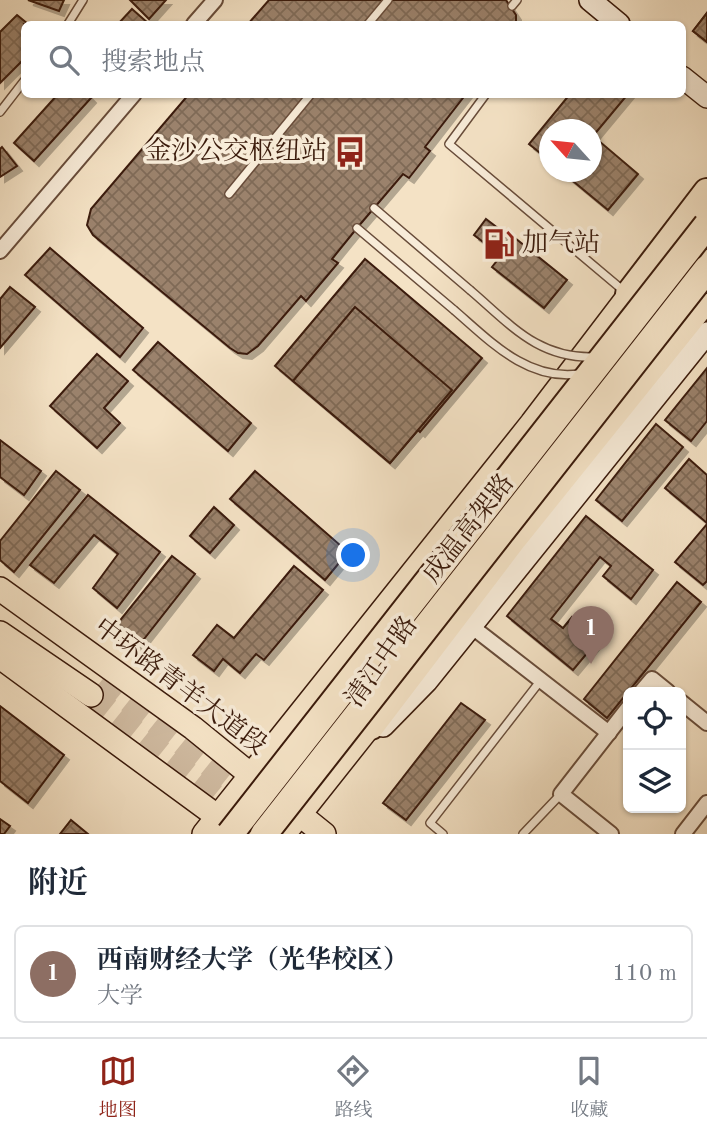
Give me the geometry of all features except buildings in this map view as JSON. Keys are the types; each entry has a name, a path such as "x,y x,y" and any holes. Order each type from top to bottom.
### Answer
{"highway":[{"path":"629,295 707,192"},
{"name":"成温高架路","path":"224,825 707,225"},
{"name":"成温高架路","path":"264,834 707,269"},
{"path":"371,726 514,538 707,298"}],"main road":[{"name":"清江中路","path":"204,834 224,825 251,775 532,422 629,295 707,203"},
{"name":"清江中路","path":"285,834 371,726 441,626 707,291"},
{"name":"中环路青羊大道段","path":"0,589 193,728 324,834"},
{"path":"0,607 96,688 0,633"},
{"path":"0,657 224,825 240,834"}],"street":[{"path":"197,21 215,0"},
{"path":"590,0 615,21"},
{"path":"686,80 707,97"},
{"path":"0,251 131,98"},
{"name":"清江中路","path":"629,295 707,179"},
{"path":"320,790 427,681 707,332"},
{"path":"471,626 609,733"},
{"path":"645,687 652,679 662,687"},
{"path":"686,706 707,723"},
{"path":"611,834 561,794 623,715"},
{"path":"682,834 707,803"}],"lane":[{"path":"70,21 83,0"},
{"path":"370,21 388,0"},
{"path":"0,112 21,86"},
{"path":"229,194 308,98"},
{"path":"483,98 449,145 629,295"},
{"path":"374,208 519,332 546,350 563,356 595,358 616,351 626,344"},
{"path":"358,228 502,351 525,366 550,373 572,375 593,373 612,364"},
{"path":"443,834 430,823 541,680"},
{"path":"523,834 561,794"}],"tunnel":[{"path":"102,680 254,802"},
{"path":"91,695 241,816"}],"place":[{"name":"金沙公交枢纽站","path":"350,152"},
{"name":"加气站","path":"499,244"},
{"name":"西南财经大学（光华校区）","path":"591,664"}]}
